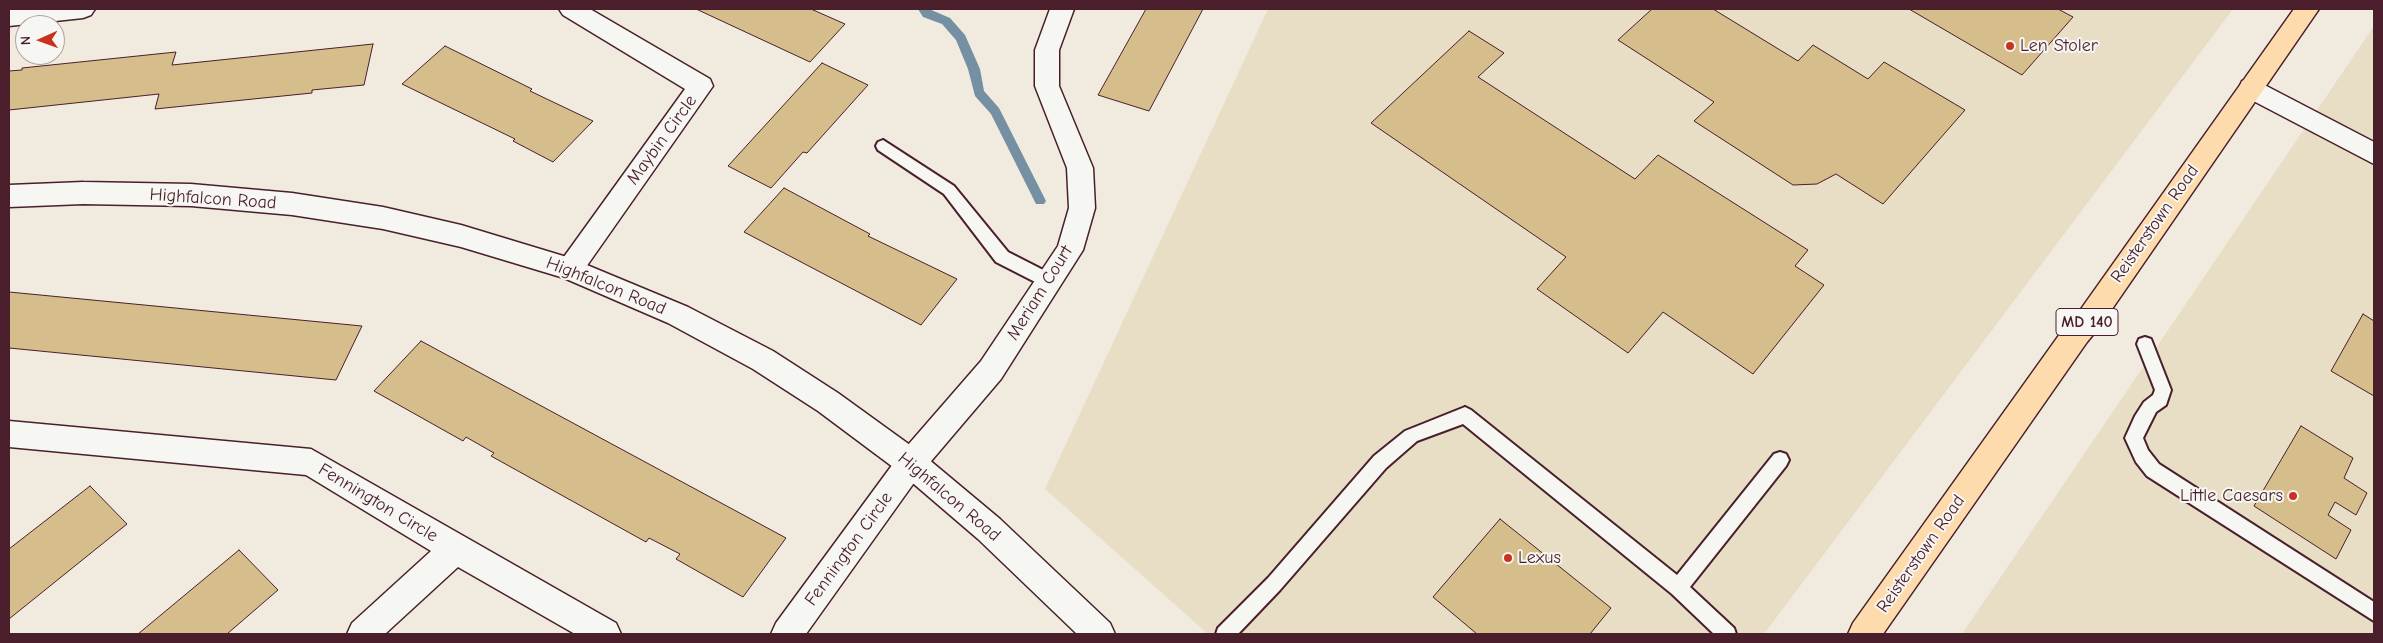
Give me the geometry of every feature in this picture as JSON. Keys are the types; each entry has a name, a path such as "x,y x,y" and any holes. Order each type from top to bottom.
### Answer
{"main road":[{"name":"Reisterstown Road","path":"1864,634 2077,333 2091,317 2307,9"}],"street":[{"path":"9,17 82,9"},
{"name":"Maybin Circle","path":"570,269 701,86 571,9"},
{"name":"Meriam Court","path":"911,462 991,370 1070,250 1082,208 1080,168 1046,86 1047,50 1062,9"},
{"path":"2250,88 2374,154"},
{"name":"Highfalcon Road","path":"9,196 83,193 191,195 292,204 383,218 461,236 570,269 678,316 763,360 828,402 911,462 989,529 1099,634"},
{"name":"Fennington Circle","path":"9,434 311,462 454,549 606,634"},
{"name":"Fennington Circle","path":"786,634 911,462"},
{"path":"363,634 454,549"}],"lane":[{"path":"882,146 949,190 1002,257 1049,281"},
{"path":"2145,344 2163,390 2160,400 2150,407 2141,421 2134,438 2142,456 2153,470 2374,612"},
{"path":"1225,634 1274,584 1380,462 1411,436 1465,415 1678,588 1727,634"},
{"path":"1678,588 1780,460"}],"shaded area":[{"path":"1268,9 2233,9 1764,634 1208,634 1045,489"},
{"path":"2374,26 2374,634 1962,634 2095,438"}],"building":[{"path":"696,9 811,9 845,24 810,62"},
{"path":"1146,9 1203,9 1149,111 1098,95"},
{"path":"1652,9 1713,9 1798,61 1813,45 1868,79 1884,62 1965,110 1883,204 1836,174 1817,184 1793,185 1694,121 1714,102 1618,40"},
{"name":"Len Stoler","path":"1909,9 2058,9 2073,17 2022,75"},
{"path":"1469,31 1504,53 1478,77 1635,179 1658,155 1808,250 1795,266 1824,285 1753,374 1663,312 1628,353 1537,289 1566,257 1371,123"},
{"path":"373,44 364,85 312,90 312,93 155,109 159,94 9,110 9,71 22,70 22,68 176,52 172,65"},
{"path":"445,46 532,89 530,91 593,121 553,162 513,141 515,139 402,84"},
{"path":"822,63 868,85 807,153 803,152 771,188 728,166"},
{"path":"784,188 870,234 868,236 957,279 921,325 744,232"},
{"path":"9,292 362,326 336,380 9,348"},
{"path":"2363,314 2374,321 2374,396 2331,371"},
{"path":"421,341 786,538 743,597 676,559 680,554 649,538 646,542 491,456 494,453 466,437 463,441 374,391"},
{"path":"2301,426 2353,458 2344,478 2367,493 2356,515 2335,502 2328,515 2351,530 2336,559 2254,506"},
{"path":"90,486 127,524 9,619 9,549"},
{"name":"Lexus","path":"1500,519 1611,608 1590,634 1477,634 1433,597"},
{"path":"239,550 278,590 227,634 138,634"}],"waterway":[{"path":"923,9 927,14 946,21 961,38 974,69 979,93 995,111 1040,201"}],"place":[{"name":"Len Stoler","path":"2010,46"},
{"name":"Little Caesars","path":"2293,496"},
{"name":"Lexus","path":"1508,558"}]}
